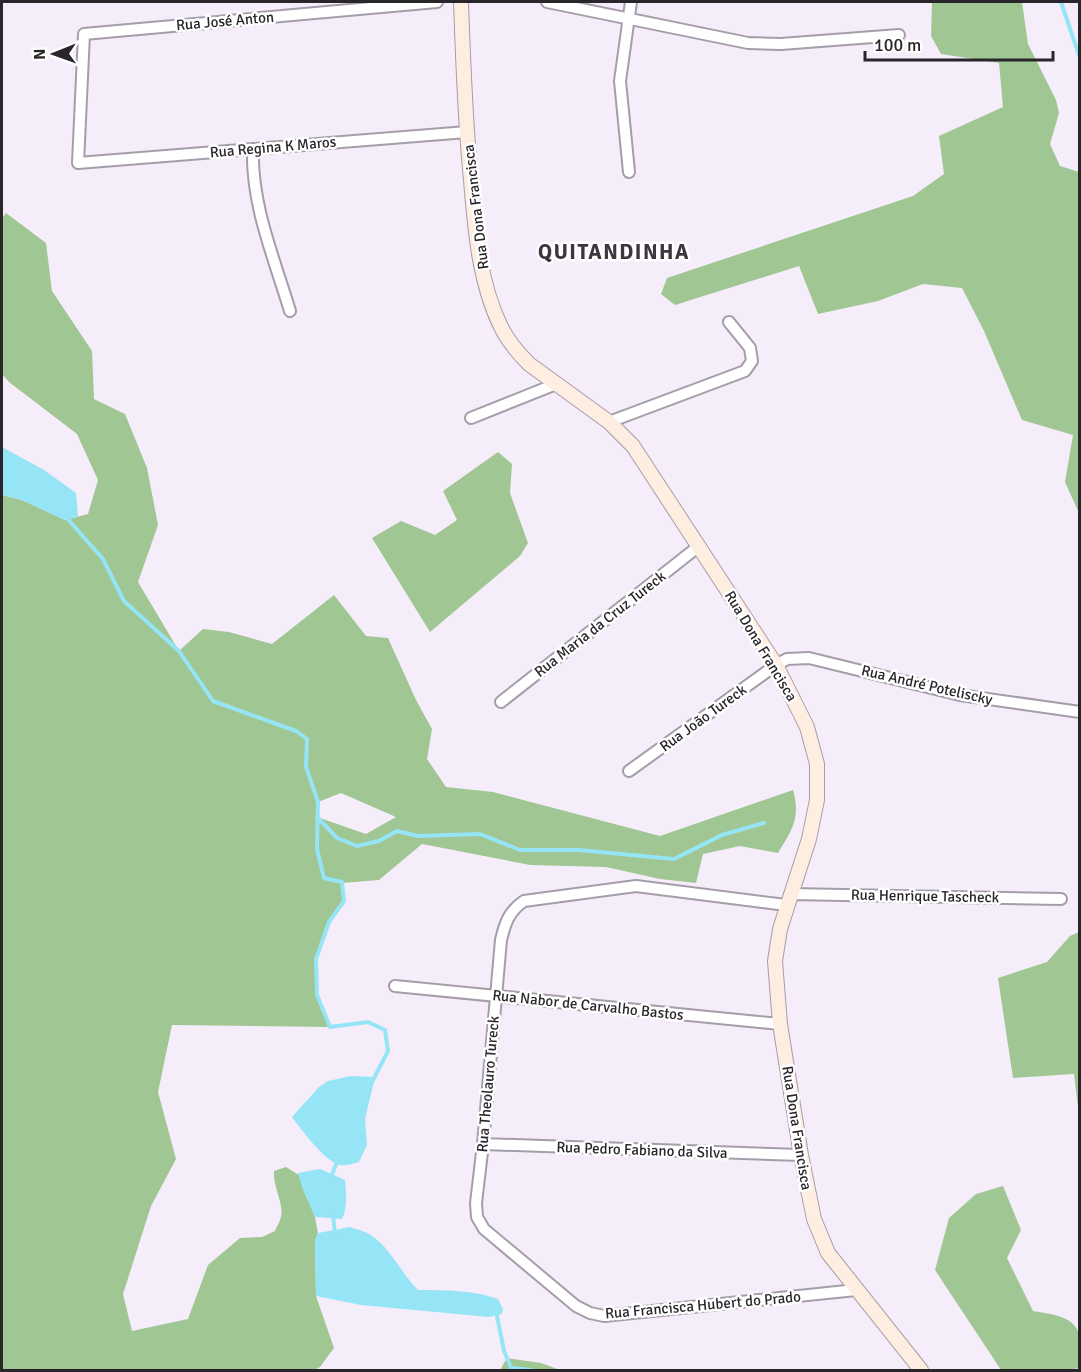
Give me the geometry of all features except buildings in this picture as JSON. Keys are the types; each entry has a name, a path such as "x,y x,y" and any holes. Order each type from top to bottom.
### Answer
{"main road":[{"name":"Rua Dona Francisca","path":"461,2 467,132 479,250 501,327 518,352 540,374 609,422 633,446 776,665 807,727 814,748 818,782 817,800 809,839 780,929 775,962 780,1024 801,1155 820,1236 833,1260 921,1371"}],"street":[{"name":"Rua José Anton","path":"78,163 84,34 437,2"},
{"path":"547,2 706,36 760,44 899,35"},
{"path":"629,172 620,92 620,70 631,2"},
{"name":"Rua Regina K Maros","path":"78,163 467,132"},
{"path":"253,149 252,170 257,200 290,311"},
{"path":"609,422 745,371 752,361 750,348 729,322"},
{"path":"471,418 556,384"},
{"name":"Rua Maria da Cruz Tureck","path":"501,702 699,546"},
{"name":"Rua André Poteliscky","path":"776,665 787,659 809,658 960,695 1080,712"},
{"name":"Rua João Tureck","path":"629,771 776,665"},
{"name":"Rua Henrique Tascheck","path":"508,915 524,902 636,886 788,900 1061,899"},
{"name":"Rua Theolauro Tureck","path":"477,1217 476,1203 501,940 508,915"},
{"name":"Rua Nabor de Carvalho Bastos","path":"395,986 780,1024"},
{"name":"Rua Pedro Fabiano da Silva","path":"483,1144 801,1155"},
{"name":"Rua Francisca Hubert do Prado","path":"477,1217 484,1229 576,1306 603,1316 856,1290"}],"green space":[{"path":"932,2 1022,2 1028,44 1056,100 1059,113 1050,144 1060,166 1079,172 1079,513 1065,482 1073,435 1022,420 984,331 962,288 923,284 878,301 818,314 799,266 675,305 661,294 667,278 913,196 944,174 939,136 1003,107 999,63 941,54 931,36"},
{"path":"6,213 46,243 52,291 92,351 94,399 125,414 147,468 158,525 138,582 179,651 203,629 229,632 272,644 334,595 366,636 388,638 432,729 427,759 446,787 493,792 660,836 793,790 796,808 794,823 778,853 740,846 703,854 696,883 660,879 606,867 530,865 422,844 379,880 342,883 344,901 329,922 316,959 317,995 330,1027 172,1025 158,1092 176,1159 151,1206 123,1294 132,1331 188,1319 208,1265 240,1238 262,1237 275,1231 282,1212 274,1171 286,1167 299,1175 315,1217 318,1233 315,1241 316,1296 334,1348 320,1367 314,1370 2,1370 2,495 22,500 65,520 88,514 98,480 77,434 9,382 2,374 2,218","holes":["341,793 396,817 366,834 317,817 318,802"]},
{"path":"498,452 512,464 510,493 528,543 520,556 430,632 372,538 401,521 435,535 457,520 443,491"},
{"path":"1079,932 1080,1107 1078,1107 1074,1074 1013,1078 998,978 1047,962 1070,936"},
{"path":"1003,1186 1021,1230 1007,1258 1033,1311 1060,1316 1076,1328 1080,1342 1079,1368 1001,1370 935,1270 949,1218 976,1194"},
{"path":"507,1358 541,1363 560,1370 500,1370"}],"water":[{"path":"2,447 44,470 76,493 78,517 65,520 22,500 2,495"},
{"path":"351,1076 375,1077 365,1119 367,1145 359,1162 340,1165 321,1152 292,1117 319,1087 328,1081"},
{"path":"320,1169 345,1180 346,1205 342,1219 315,1217 303,1190 298,1173"},
{"path":"350,1227 367,1233 379,1242 418,1290 459,1291 488,1296 498,1299 503,1309 502,1314 489,1317 361,1305 316,1296 315,1241 318,1233"}],"waterway":[{"path":"1061,2 1080,58"},
{"path":"65,516 103,559 124,601 179,651 213,701 296,731 307,739 306,767 318,802 317,849 324,878 342,882 344,901 329,922 316,959 317,995 330,1027 368,1022 385,1030 388,1051 372,1082"},
{"path":"317,817 337,838 357,846 379,841 397,831 418,836 480,834 520,850 579,850 674,859 722,835 764,823"},
{"path":"331,1177 337,1162"},
{"path":"333,1215 335,1234"},
{"path":"496,1311 504,1351 512,1370"},
{"path":"512,1368 531,1370"}],"district":[{"name":"QUITANDINHA","path":"614,252"}]}
